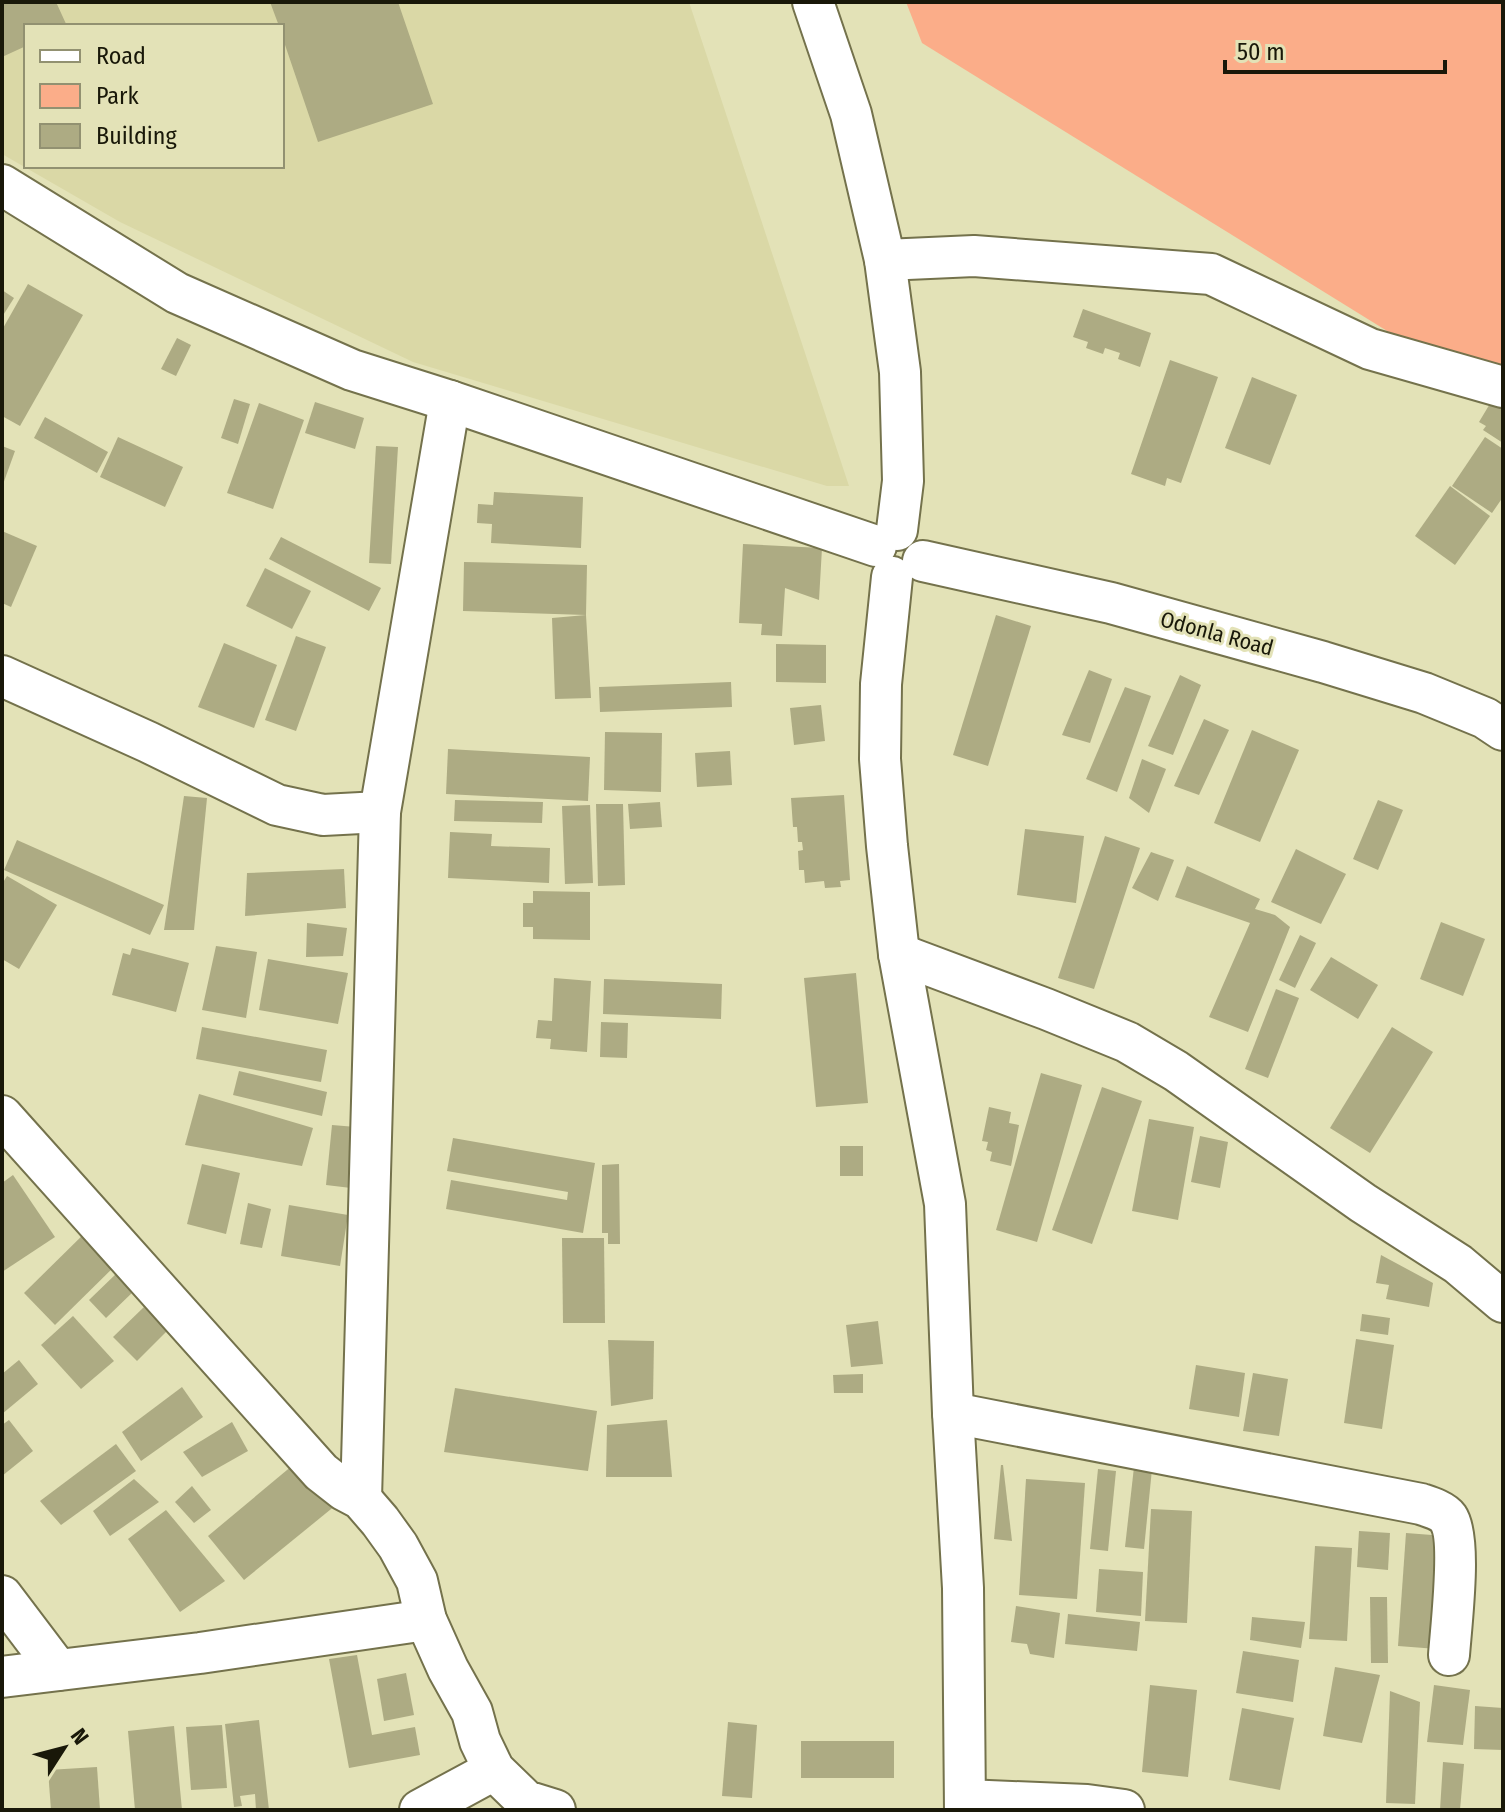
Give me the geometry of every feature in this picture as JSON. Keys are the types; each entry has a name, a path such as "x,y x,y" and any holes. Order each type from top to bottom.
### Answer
{"street":[{"path":"813,2 851,114 885,260 900,372 903,481 881,684 880,759 899,954 945,1204 963,1588 965,1805 1087,1805 1124,1810"},
{"name":"Odonla Road","path":"2,185 177,293 352,370 897,554 1111,603 1323,662 1424,693 1485,718 1503,730"},
{"path":"885,260 974,256 1211,274 1370,349 1503,387"},
{"path":"361,1499 380,812 450,401"},
{"path":"2,676 277,805 323,815 380,812"},
{"path":"899,954 1127,1042 1176,1071 1363,1203 1458,1264 1503,1302"},
{"path":"2,1116 321,1472 361,1499 380,1521 417,1581 426,1620 472,1712 480,1741 494,1770 526,1801 555,1810"},
{"path":"953,1413 1421,1504 1447,1515 1454,1529 1456,1551 1449,1655"},
{"path":"2,1596 58,1670"},
{"path":"2,1677 200,1653 426,1620"},
{"path":"420,1810 494,1770"}],"shaded area":[{"path":"2,2 689,2 849,486 827,486 413,362 120,222 26,168 284,168 284,24 24,24 24,167 2,154"}],"green space":[{"path":"906,2 1503,2 1503,369 1392,334 922,43"}],"building":[{"path":"2,2 56,2 66,24 24,24 24,47 2,57"},
{"path":"270,2 398,2 433,104 318,142 284,42 284,24 278,24"},
{"path":"28,284 83,315 20,426 2,416 2,330"},
{"path":"2,290 14,298 2,317"},
{"path":"1083,309 1151,333 1140,367 1118,359 1120,353 1105,348 1103,354 1086,348 1088,342 1073,337"},
{"path":"177,338 191,345 176,376 161,369"},
{"path":"1170,360 1218,377 1181,483 1167,478 1165,486 1131,474"},
{"path":"1252,377 1297,395 1270,465 1225,448"},
{"path":"1497,392 1503,396 1503,443 1483,430 1486,426 1479,422"},
{"path":"234,399 250,404 238,444 221,438"},
{"path":"315,402 364,418 355,449 305,433"},
{"path":"259,403 304,420 273,509 227,493"},
{"path":"45,417 108,452 97,473 34,438"},
{"path":"118,437 183,467 165,507 100,477"},
{"path":"1485,437 1503,449 1503,497 1492,513 1452,486"},
{"path":"2,446 15,451 2,487"},
{"path":"376,446 398,447 391,564 369,563"},
{"path":"1450,486 1490,516 1455,565 1415,536"},
{"path":"494,492 583,497 581,548 491,543 492,524 477,523 478,504 493,505"},
{"path":"2,531 37,546 11,607 2,603"},
{"path":"281,537 381,588 369,611 269,559"},
{"path":"743,544 822,548 819,600 785,588 782,636 761,635 762,624 739,623"},
{"path":"464,562 587,565 586,615 463,611"},
{"path":"265,568 311,591 292,629 246,606"},
{"path":"586,615 591,698 555,699 552,618"},
{"path":"996,615 1031,626 988,766 953,755"},
{"path":"296,636 326,647 296,731 265,720"},
{"path":"224,643 277,665 254,728 198,707"},
{"path":"776,644 826,645 826,683 776,682"},
{"path":"1089,670 1112,679 1090,743 1062,735"},
{"path":"1180,675 1201,685 1173,755 1148,746"},
{"path":"731,682 732,707 600,712 599,687"},
{"path":"1125,687 1151,696 1117,792 1086,779"},
{"path":"821,705 825,741 794,745 790,708"},
{"path":"1204,719 1229,730 1199,795 1174,786"},
{"path":"1252,730 1299,750 1260,842 1214,823"},
{"path":"605,732 662,733 661,792 604,790"},
{"path":"448,749 590,757 588,801 446,794"},
{"path":"730,751 732,785 697,787 695,753"},
{"path":"1142,759 1166,769 1149,813 1129,798"},
{"path":"844,795 850,880 840,881 841,887 825,888 824,881 805,883 804,870 799,870 798,851 803,850 802,842 798,842 797,827 793,827 791,798"},
{"path":"184,796 207,798 194,930 164,930"},
{"path":"455,800 543,802 542,823 454,821"},
{"path":"1378,800 1403,810 1378,870 1353,859"},
{"path":"660,802 662,827 630,829 628,804"},
{"path":"596,804 623,804 625,885 598,886"},
{"path":"590,805 593,883 565,884 562,806"},
{"path":"1025,829 1084,836 1076,903 1017,895"},
{"path":"450,832 492,834 491,846 550,848 549,883 448,878"},
{"path":"1105,836 1140,848 1094,989 1058,978"},
{"path":"17,840 164,905 150,935 4,870"},
{"path":"1296,849 1346,874 1321,924 1271,902"},
{"path":"1151,852 1174,860 1158,901 1132,888"},
{"path":"1187,866 1260,899 1255,909 1275,915 1290,927 1248,1032 1209,1017 1250,923 1175,897"},
{"path":"344,869 346,908 245,916 247,873"},
{"path":"7,876 57,905 19,969 2,959 2,884"},
{"path":"533,891 590,892 590,940 533,939 533,927 523,927 523,903 533,903"},
{"path":"1441,922 1485,939 1463,996 1420,979"},
{"path":"307,923 347,928 343,956 306,957"},
{"path":"1300,935 1316,943 1295,988 1279,980"},
{"path":"216,946 257,952 246,1018 202,1010"},
{"path":"132,948 189,963 176,1012 112,995 123,953 130,955"},
{"path":"1331,957 1378,985 1358,1019 1310,990"},
{"path":"268,959 348,973 338,1024 259,1010"},
{"path":"856,973 868,1103 816,1107 804,978"},
{"path":"554,978 591,981 587,1052 550,1049 551,1039 536,1038 538,1020 552,1021"},
{"path":"604,979 722,984 721,1019 603,1014"},
{"path":"1276,989 1299,998 1268,1078 1245,1069"},
{"path":"601,1022 628,1023 627,1058 600,1057"},
{"path":"202,1027 327,1050 321,1082 196,1059"},
{"path":"1392,1027 1433,1052 1370,1153 1330,1128"},
{"path":"239,1071 327,1092 322,1116 233,1095"},
{"path":"1041,1073 1082,1085 1037,1242 996,1230"},
{"path":"1102,1087 1142,1101 1092,1244 1052,1230"},
{"path":"199,1094 313,1128 302,1166 185,1145"},
{"path":"989,1107 1011,1112 1009,1123 1019,1125 1011,1166 990,1161 992,1152 986,1150 988,1142 982,1141"},
{"path":"1149,1119 1194,1127 1178,1220 1132,1211"},
{"path":"332,1125 356,1127 351,1188 326,1185"},
{"path":"1200,1136 1228,1142 1220,1188 1191,1182"},
{"path":"453,1138 595,1163 583,1233 446,1209 451,1180 567,1200 568,1192 447,1171"},
{"path":"840,1146 863,1146 863,1176 840,1176"},
{"path":"202,1164 240,1173 226,1234 187,1224"},
{"path":"619,1164 620,1244 608,1244 608,1233 602,1233 602,1165"},
{"path":"13,1175 55,1237 2,1272 2,1183"},
{"path":"248,1203 271,1209 262,1248 240,1244"},
{"path":"289,1205 348,1215 340,1266 281,1256"},
{"path":"93,1225 124,1257 55,1325 24,1293"},
{"path":"562,1238 604,1238 605,1323 563,1323"},
{"path":"1381,1255 1433,1283 1429,1307 1386,1299 1389,1285 1376,1283"},
{"path":"118,1272 135,1290 106,1318 89,1300"},
{"path":"144,1307 167,1331 137,1361 113,1337"},
{"path":"1362,1314 1390,1318 1388,1335 1360,1331"},
{"path":"73,1316 114,1361 81,1389 41,1345"},
{"path":"878,1321 883,1364 851,1367 846,1325"},
{"path":"1356,1339 1394,1345 1382,1429 1344,1423"},
{"path":"608,1340 654,1341 653,1399 611,1406"},
{"path":"19,1360 38,1384 2,1414 2,1374"},
{"path":"1196,1365 1245,1373 1239,1417 1189,1409"},
{"path":"1253,1373 1288,1379 1279,1436 1243,1431"},
{"path":"863,1374 863,1393 834,1393 833,1375"},
{"path":"182,1387 203,1417 141,1461 122,1432"},
{"path":"455,1388 597,1411 588,1471 444,1452"},
{"path":"9,1420 33,1451 2,1476 2,1425"},
{"path":"667,1420 672,1477 606,1477 607,1425"},
{"path":"232,1422 248,1451 202,1477 183,1452"},
{"path":"116,1444 136,1471 61,1525 40,1501"},
{"path":"299,1460 336,1505 244,1580 208,1536"},
{"path":"1003,1465 1012,1541 994,1539"},
{"path":"1134,1467 1152,1469 1144,1549 1125,1547"},
{"path":"1098,1469 1116,1471 1108,1551 1090,1549"},
{"path":"134,1479 159,1502 110,1536 93,1511"},
{"path":"1026,1479 1085,1483 1077,1599 1019,1595"},
{"path":"192,1486 211,1510 194,1523 175,1502"},
{"path":"1151,1509 1192,1511 1187,1623 1145,1621"},
{"path":"166,1510 225,1581 180,1612 128,1539"},
{"path":"1359,1531 1390,1533 1388,1570 1357,1567"},
{"path":"1406,1533 1445,1536 1437,1649 1398,1646"},
{"path":"1315,1546 1352,1548 1347,1641 1309,1639"},
{"path":"1099,1569 1143,1572 1141,1616 1096,1612"},
{"path":"1370,1597 1387,1597 1388,1663 1371,1663"},
{"path":"1016,1606 1060,1613 1054,1658 1030,1654 1027,1644 1011,1642"},
{"path":"1068,1614 1140,1622 1137,1651 1065,1644"},
{"path":"1252,1617 1305,1622 1301,1648 1250,1640"},
{"path":"1243,1651 1299,1660 1293,1702 1236,1693"},
{"path":"357,1655 372,1735 415,1727 420,1755 349,1768 329,1659"},
{"path":"1335,1667 1380,1675 1362,1743 1323,1736"},
{"path":"406,1673 414,1715 384,1721 377,1679"},
{"path":"1150,1685 1197,1690 1188,1777 1142,1772"},
{"path":"1434,1685 1470,1690 1463,1745 1427,1742"},
{"path":"1390,1691 1420,1702 1415,1804 1386,1803"},
{"path":"1475,1706 1503,1708 1503,1750 1474,1749"},
{"path":"1242,1708 1294,1718 1280,1790 1229,1780"},
{"path":"259,1720 269,1810 256,1810 255,1794 240,1796 242,1806 234,1807 225,1724"},
{"path":"728,1722 757,1725 752,1798 722,1796"},
{"path":"222,1725 227,1788 191,1790 186,1727"},
{"path":"174,1726 182,1810 135,1810 128,1731"},
{"path":"801,1741 894,1741 894,1778 801,1778"},
{"path":"1443,1762 1464,1764 1460,1810 1440,1810"},
{"path":"97,1767 100,1810 51,1810 48,1770"}]}
